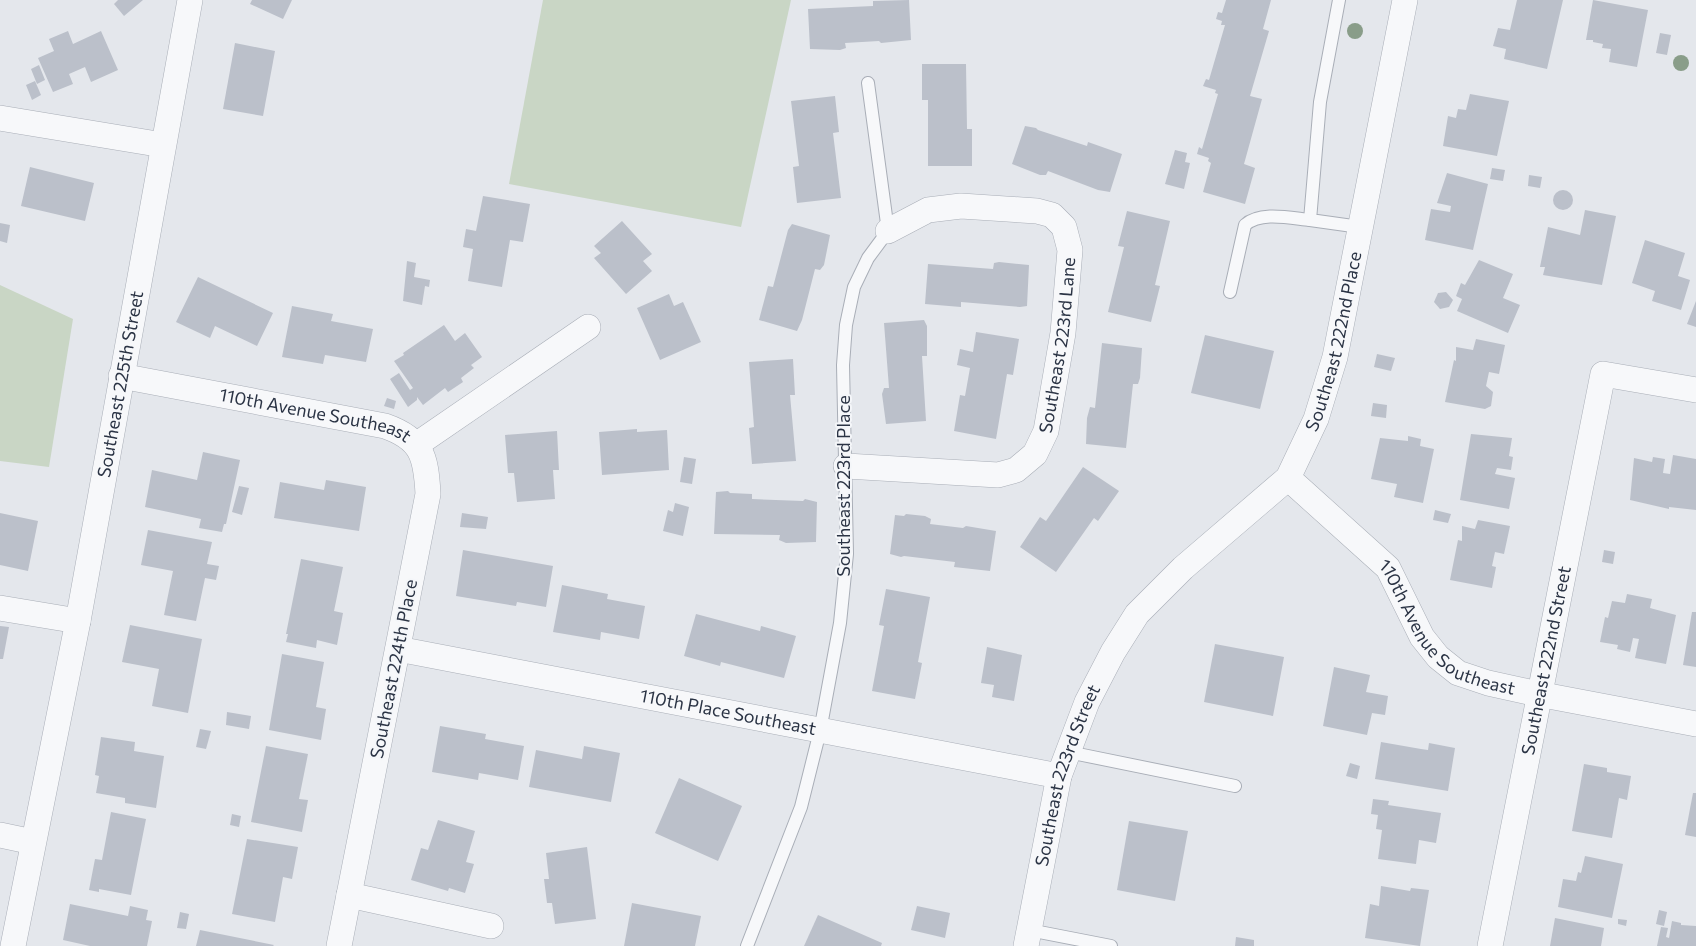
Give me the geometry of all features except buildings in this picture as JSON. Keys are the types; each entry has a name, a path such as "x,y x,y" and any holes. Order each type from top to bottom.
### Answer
{"street":[{"name":"Southeast 225th Street","path":"13,946 78,621 190,0"},
{"name":"Southeast 222nd Place","path":"1137,614 1183,568 1288,478 1316,420 1327,388 1405,0"},
{"path":"0,118 163,145"},
{"name":"Southeast 223rd Lane","path":"846,466 998,475 1016,470 1035,454 1046,431 1063,333 1070,250 1064,227 1052,215 1037,211 961,206 928,210 888,231"},
{"name":"110th Avenue Southeast","path":"121,376 385,426 406,434 416,445 588,327"},
{"name":"Southeast 222nd Street","path":"1490,946 1538,694 1603,374 1696,390"},
{"name":"Southeast 224th Place","path":"339,946 428,494 426,465 416,445"},
{"name":"110th Avenue Southeast","path":"1288,478 1388,568 1422,637 1438,657 1458,673 1488,683 1538,694 1696,724"},
{"path":"0,608 78,621"},
{"name":"Southeast 223rd Street","path":"1027,938 1059,776 1087,702 1113,652 1137,614"},
{"name":"110th Place Southeast","path":"398,649 1059,776"},
{"path":"0,836 33,842"},
{"path":"349,895 491,926"}],"lane":[{"path":"1310,220 1320,102 1339,0"},
{"path":"868,83 888,231"},
{"path":"1230,292 1244,225 1251,219 1263,217 1310,220 1360,227"},
{"name":"Southeast 223rd Place","path":"747,946 801,807 820,731 840,622 847,554 843,365 846,325 854,286 868,258 888,231"},
{"path":"1068,752 1236,786"},
{"path":"1027,938 1111,946"}],"green space":[{"path":"543,0 791,0 741,227 509,184"},
{"path":"0,285 73,319 49,467 0,461"}]}
